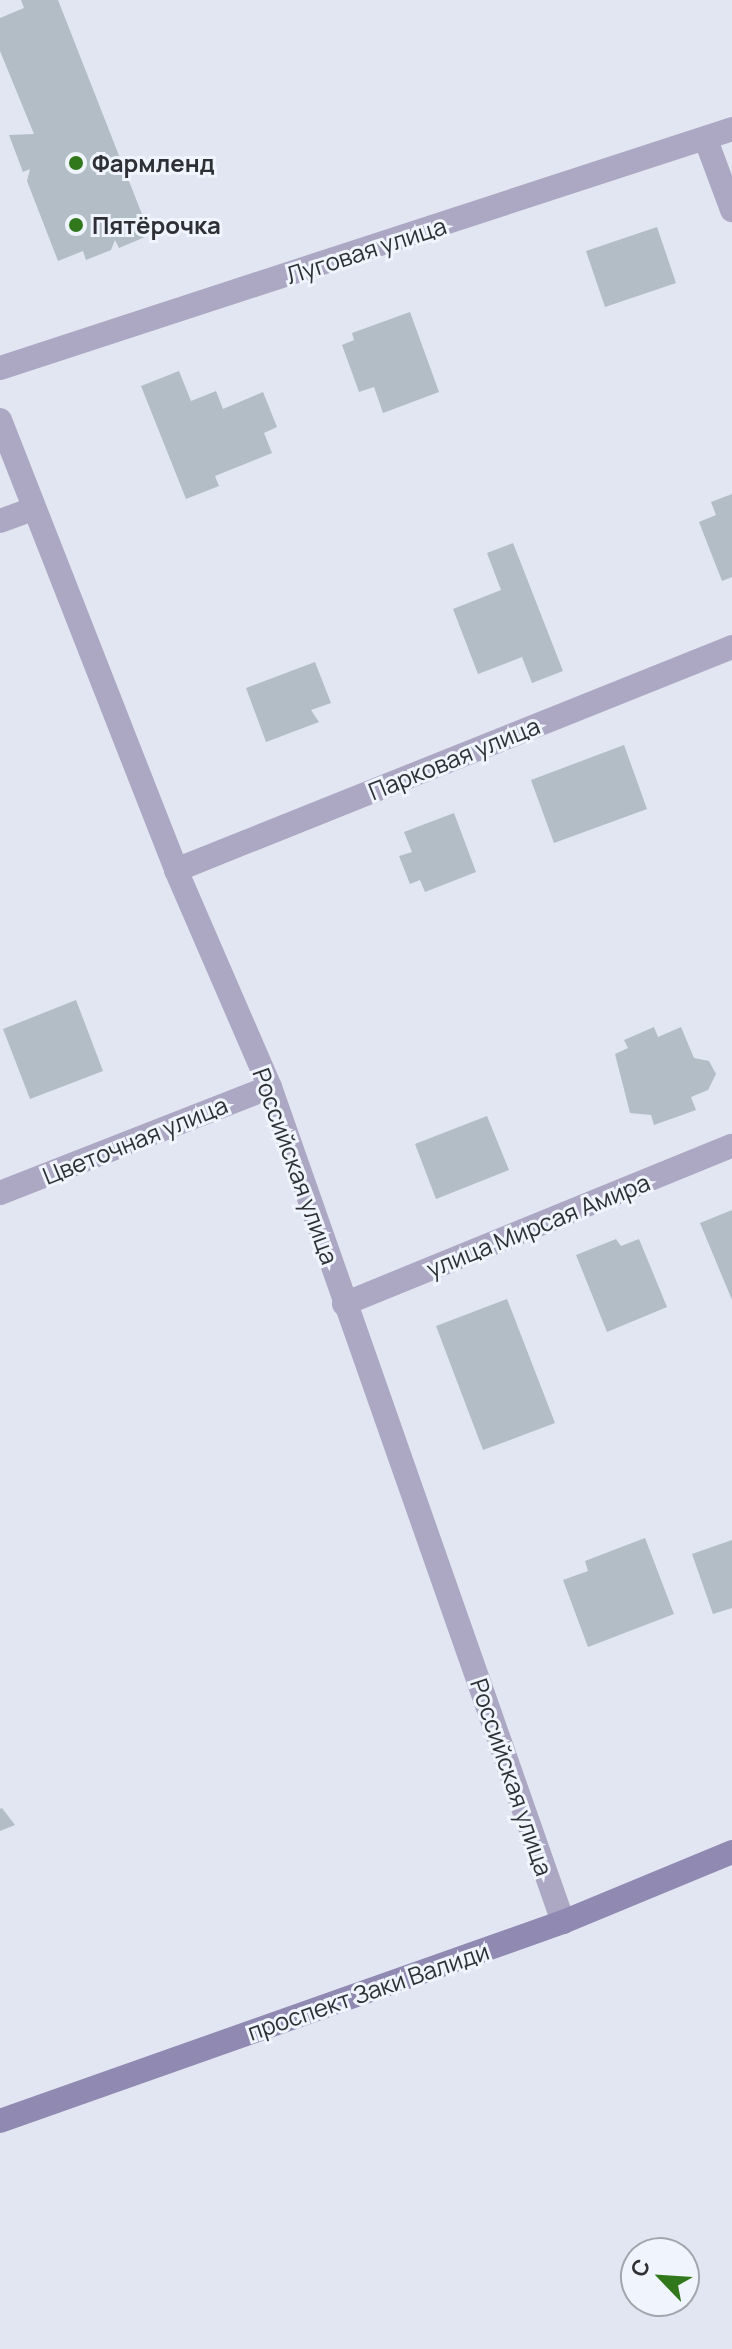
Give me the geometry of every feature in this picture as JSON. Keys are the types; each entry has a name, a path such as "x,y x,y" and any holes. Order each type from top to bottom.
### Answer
{"street":[{"name":"Луговая улица","path":"0,368 732,129"},
{"path":"706,140 732,210"},
{"name":"Российская улица","path":"0,420 176,870 270,1087 563,1922"},
{"path":"0,521 33,509"},
{"name":"Парковая улица","path":"176,870 732,647"},
{"name":"Цветочная улица","path":"0,1193 270,1087"},
{"name":"улица Мирсая Амира","path":"344,1304 732,1146"},
{"name":"проспект Заки Валиди","path":"0,2121 563,1922 732,1852"}],"building":[{"path":"21,0 58,0 147,227 145,237 119,248 115,240 111,250 86,260 83,251 58,261 27,181 30,169 23,172 9,135 34,134 0,51 0,18 24,8"},
{"path":"657,227 676,283 605,307 586,251"},
{"path":"410,312 439,392 383,413 374,387 359,392 342,345 354,340 352,333"},
{"path":"179,371 191,401 216,391 223,409 263,392 277,427 264,433 272,453 215,476 219,486 186,499 141,386"},
{"path":"732,494 732,577 722,581 699,522 716,515 711,502"},
{"path":"513,543 563,671 532,683 522,657 478,674 453,609 501,590 487,553"},
{"path":"315,662 331,703 311,710 319,722 266,742 246,688"},
{"path":"624,745 647,809 554,843 531,780"},
{"path":"454,813 476,872 425,892 420,880 410,884 399,856 412,852 404,832"},
{"path":"76,1000 103,1071 30,1099 3,1029"},
{"path":"654,1027 658,1037 681,1027 694,1058 709,1061 716,1074 708,1090 691,1097 696,1110 654,1125 651,1115 630,1113 615,1054 628,1048 624,1040"},
{"path":"487,1116 509,1170 436,1199 415,1144"},
{"path":"732,1210 732,1300 700,1223"},
{"path":"616,1239 621,1246 639,1239 667,1307 607,1332 576,1255"},
{"path":"507,1299 555,1423 483,1450 436,1326"},
{"path":"645,1538 674,1614 588,1647 563,1580 588,1571 585,1561"},
{"path":"732,1540 732,1608 713,1614 692,1554"},
{"path":"0,1809 15,1825 0,1831"}],"place":[{"name":"Фармленд","path":"76,163"},
{"name":"Пятёрочка","path":"76,225"}]}
